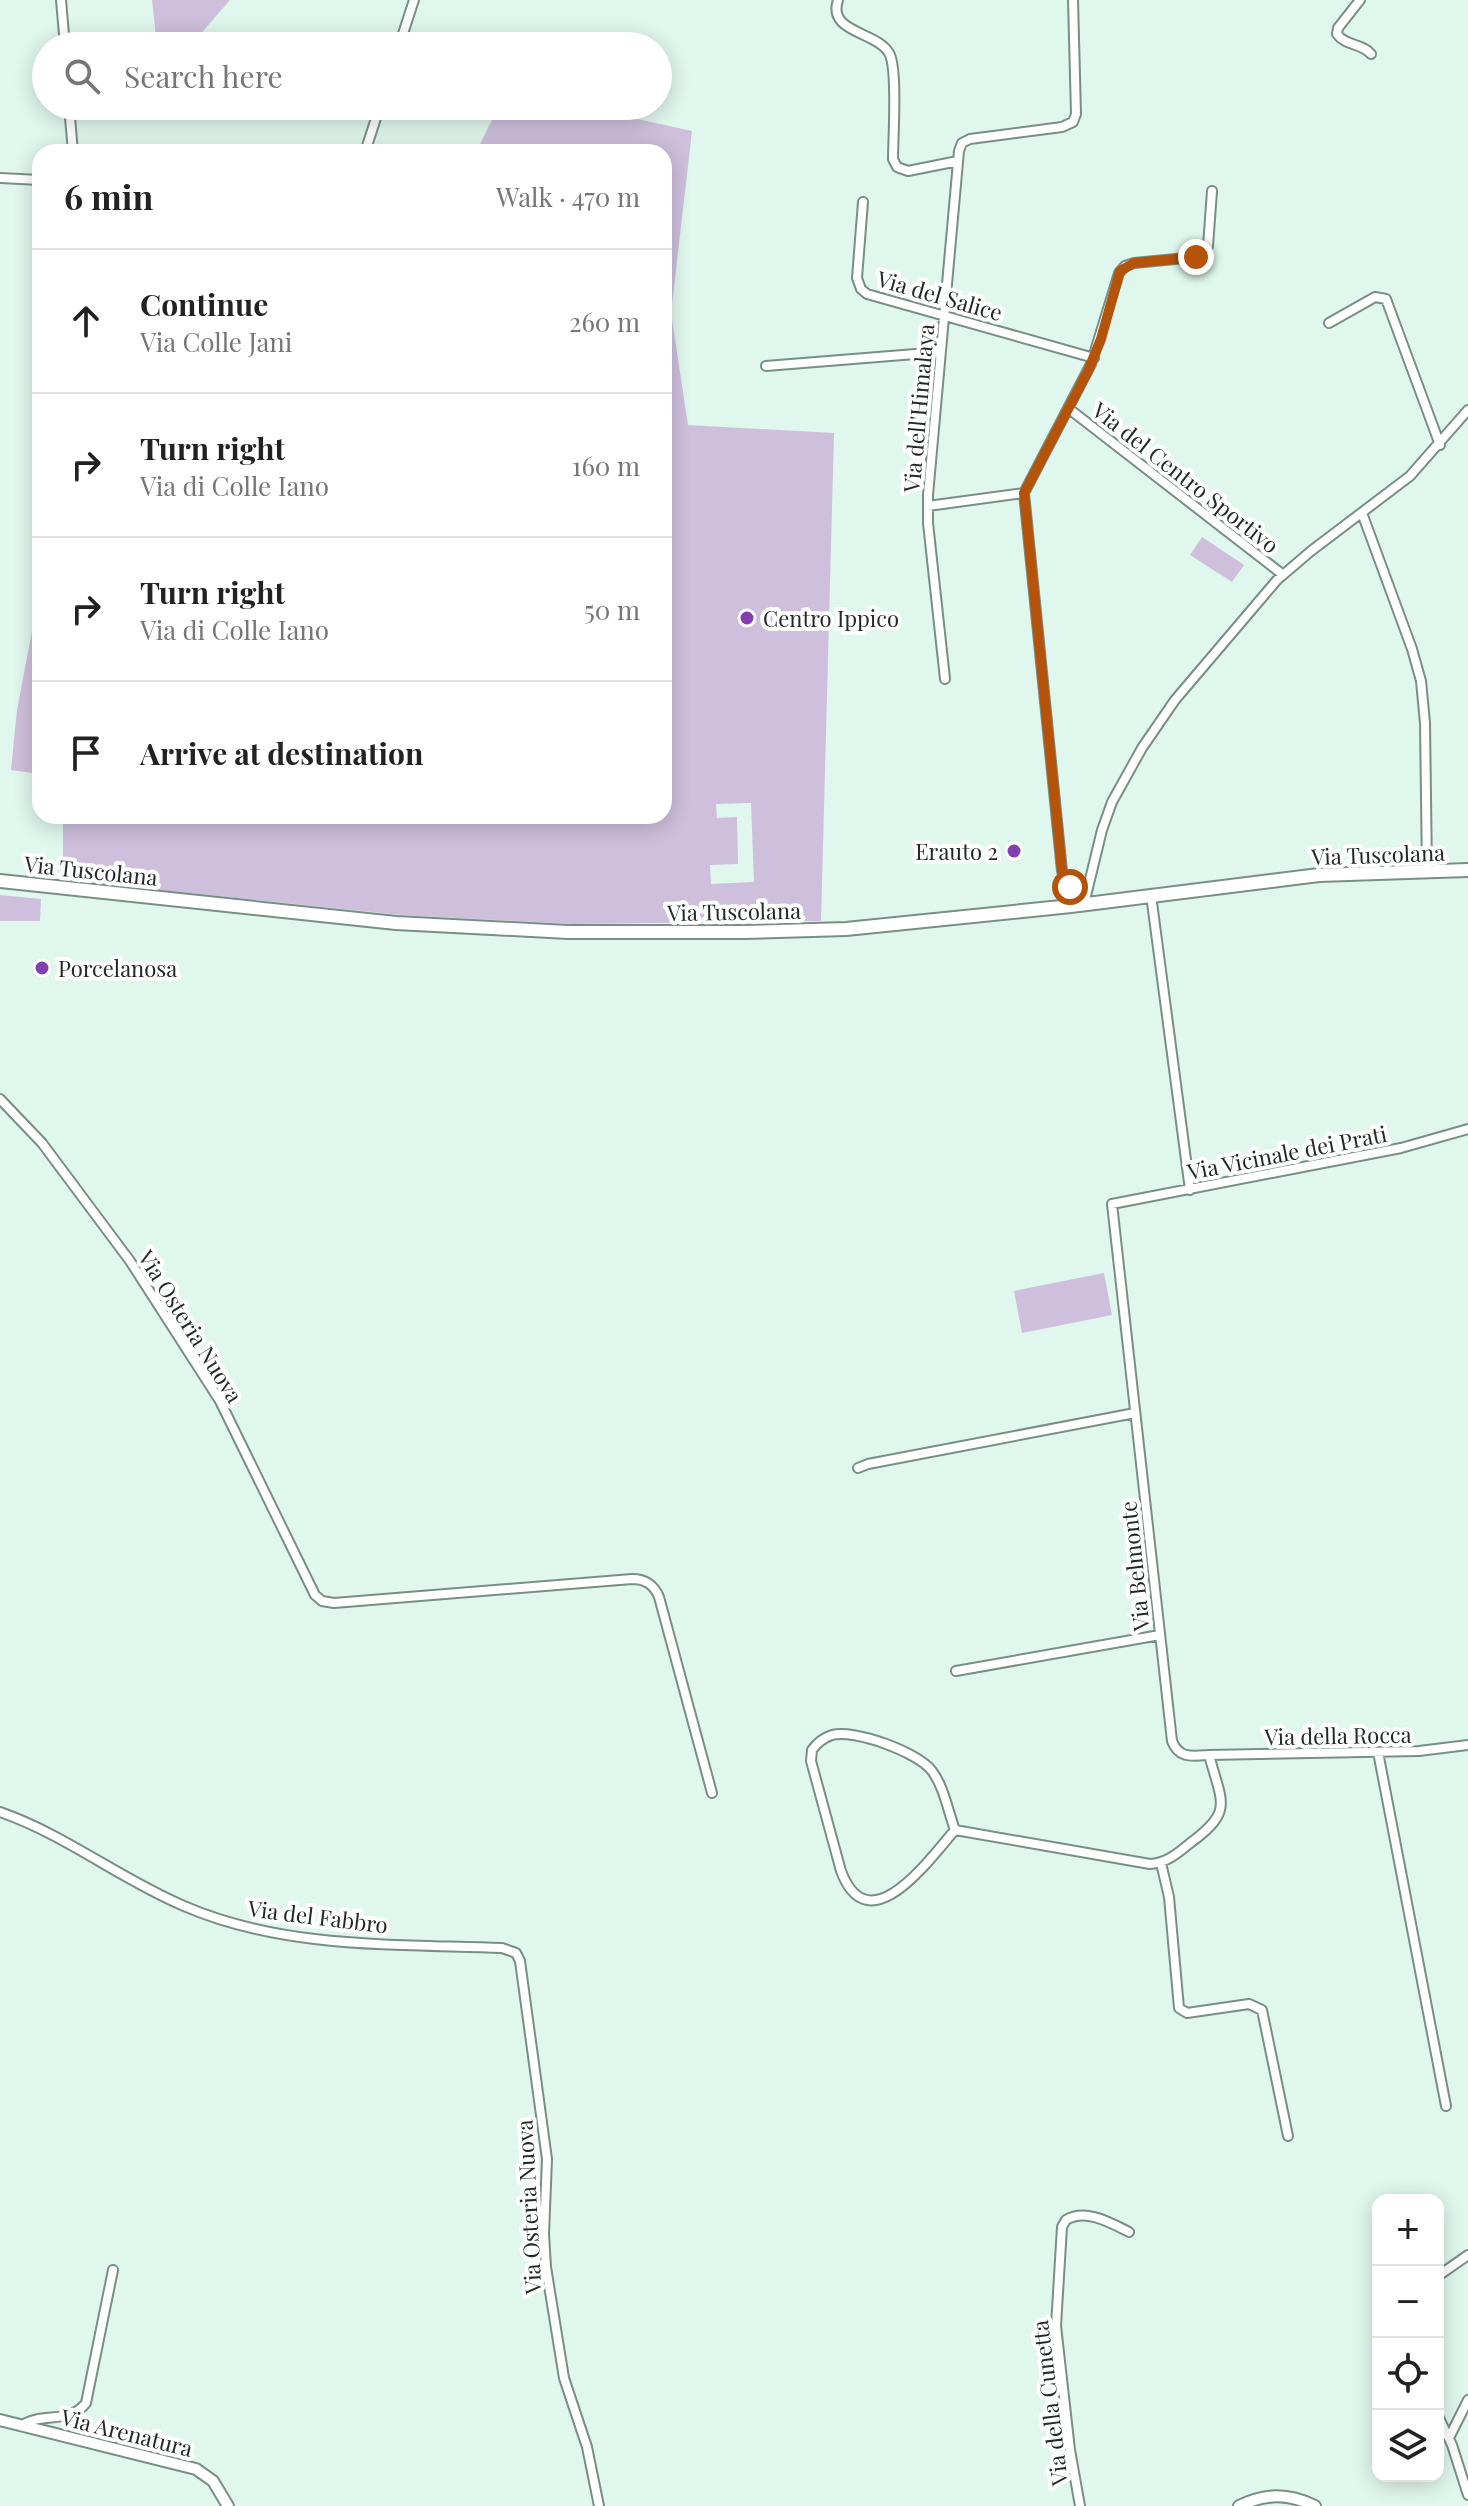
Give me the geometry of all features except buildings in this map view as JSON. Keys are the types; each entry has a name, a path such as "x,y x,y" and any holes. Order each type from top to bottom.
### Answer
{"main road":[{"name":"Via Tuscolana","path":"0,881 396,923 568,932 846,929 1302,877 1468,870"}],"street":[{"path":"61,0 64,32"},
{"path":"404,32 414,0"},
{"path":"838,0 835,10 840,22 885,48 892,60 893,159 897,167 908,171 958,161"},
{"name":"Via dell'Himalaya","path":"945,679 928,506 959,148 977,138 1065,127 1073,122 1076,114 1073,0"},
{"path":"1360,0 1338,28 1337,34 1341,40 1367,49 1371,54"},
{"path":"70,120 72,144"},
{"path":"368,144 375,120"},
{"path":"0,178 32,180"},
{"path":"1212,191 1207,250 1196,257 1134,263 1122,269 1094,358 1024,493 1062,871 1070,887 1085,900 1106,817 1142,748 1175,700 1282,574 1410,476 1467,414"},
{"name":"Via del Salice","path":"863,202 857,278 861,289 870,296 1094,358"},
{"path":"1329,323 1375,297 1386,299 1440,445"},
{"path":"766,366 940,352"},
{"name":"Via del Centro Sportivo","path":"1068,408 1282,574"},
{"path":"928,506 1024,493"},
{"path":"1362,513 1421,681 1425,723 1427,871"},
{"path":"1151,895 1190,1190"},
{"name":"Via Osteria Nuova","path":"0,1099 42,1143 130,1261 220,1401 315,1595 322,1601 334,1603 632,1579 644,1581 654,1588 659,1597 712,1793"},
{"name":"Via Vicinale dei Prati","path":"1112,1204 1401,1148 1468,1129"},
{"name":"Via Belmonte","path":"1112,1204 1173,1745 1185,1756 1209,1755"},
{"path":"858,1468 1135,1413"},
{"path":"956,1671 1160,1635"},
{"path":"844,1735 893,1747 916,1757 935,1776 955,1830 900,1890 881,1899 861,1897 852,1890 843,1875 811,1761 812,1750 826,1738 844,1735"},
{"name":"Via della Rocca","path":"1209,1755 1430,1750 1468,1745"},
{"path":"1378,1752 1446,2106"},
{"path":"955,1830 1150,1864 1161,1863 1212,1827 1219,1816 1221,1800 1209,1755"},
{"name":"Via del Fabbro","path":"0,1812 68,1842 172,1901 244,1927 337,1941 514,1951"},
{"path":"1161,1863 1169,1897 1179,2008 1187,2013 1249,2004 1262,2010 1288,2136"},
{"name":"Via Osteria Nuova","path":"514,1951 520,1961 546,2145 548,2175 544,2241 553,2315 567,2389 587,2447 599,2506"},
{"name":"Via della Cunetta","path":"1080,2506 1070,2450 1056,2326 1062,2227 1066,2220 1075,2216 1100,2218 1129,2232"},
{"path":"1444,2272 1468,2255"},
{"path":"21,2426 35,2419 72,2415 86,2403 113,2270"},
{"path":"1449,2438 1468,2400"},
{"name":"Via Arenatura","path":"0,2420 196,2469 213,2481 228,2506"},
{"path":"1444,2428 1468,2495"},
{"path":"1245,2505 1273,2495 1286,2495 1315,2506"}],"shaded area":[{"path":"152,0 230,0 202,32 155,32"},
{"name":"Centro Ippico","path":"492,120 642,120 692,131 672,304 672,144 480,144"},
{"name":"Centro Ippico","path":"672,320 688,425 834,433 821,921 573,924 401,915 63,880 63,824 672,824","holes":["751,803 754,882 711,884 710,865 738,864 737,817 717,818 716,804"]},
{"path":"1202,537 1244,565 1232,582 1190,555"},
{"path":"32,631 32,773 11,770 17,710"},
{"path":"0,895 41,899 40,921 0,921"},
{"path":"1104,1273 1112,1315 1022,1333 1014,1291"}],"place":[{"name":"Centro Ippico","path":"747,618"},
{"name":"Erauto 2","path":"1014,851"},
{"name":"Porcelanosa","path":"42,968"}],"route":[{"path":"1070,887 1062,871 1024,493 1088,371 1101,339 1120,271 1134,263 1196,257"}]}
